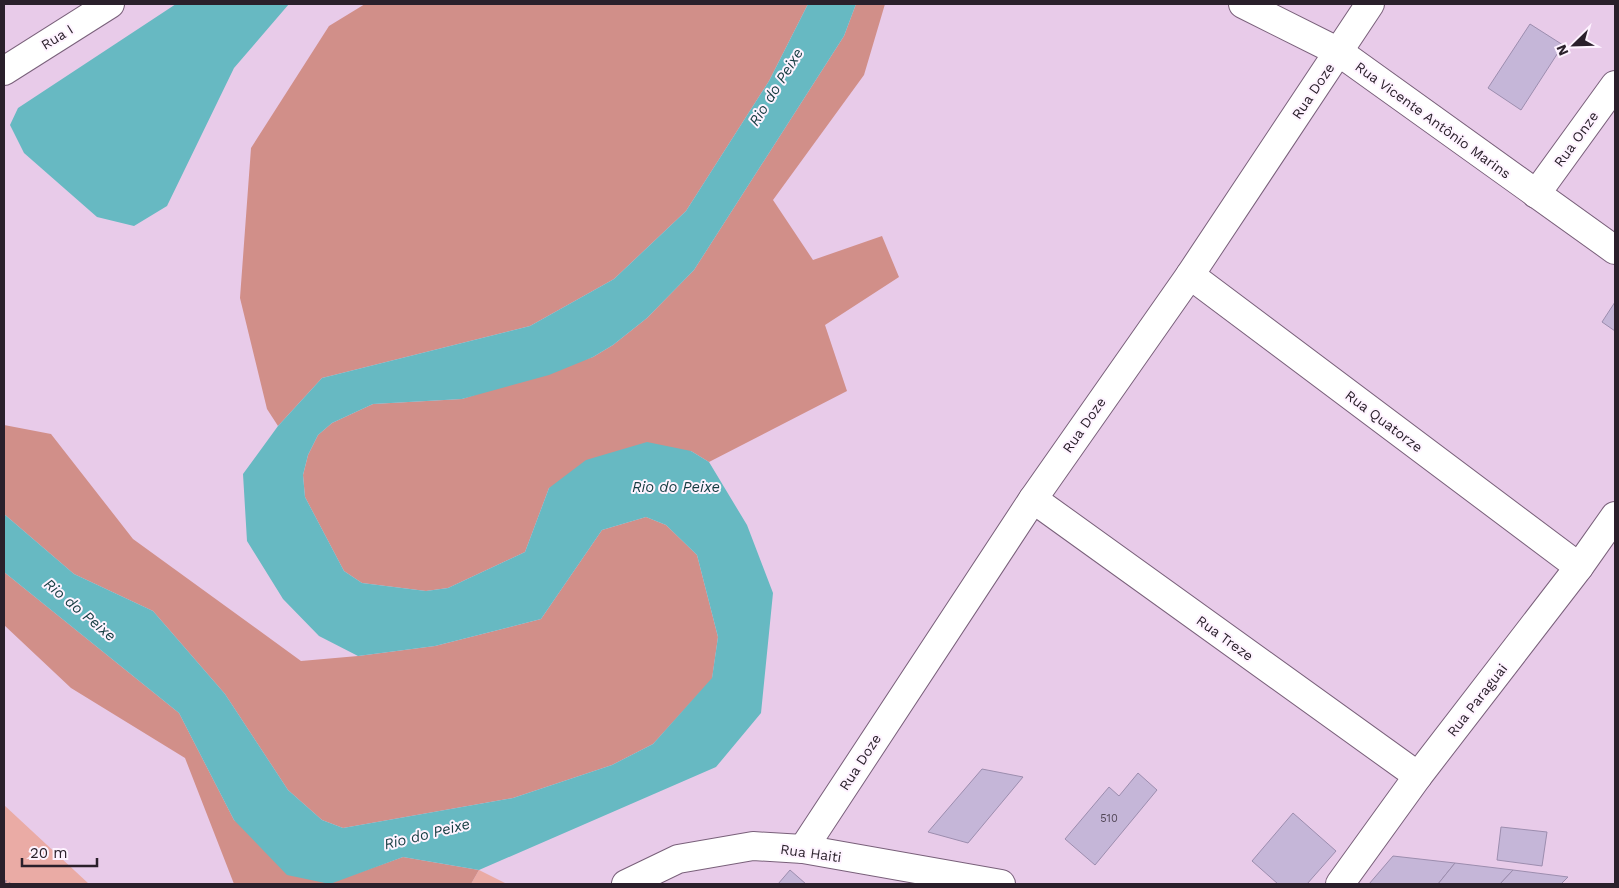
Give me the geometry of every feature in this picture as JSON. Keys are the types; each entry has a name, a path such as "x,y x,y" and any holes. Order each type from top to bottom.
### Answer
{"street":[{"name":"Rua I","path":"4,71 110,4"},
{"name":"Rua Vicente Antônio Marins","path":"1243,4 1339,52 1615,250"},
{"name":"Rua Doze","path":"803,850 1032,499 1190,275 1370,4"},
{"name":"Rua Onze","path":"1536,194 1615,85"},
{"name":"Rua Quatorze","path":"1190,275 1579,567"},
{"name":"Rua Treze","path":"1032,499 1418,776"},
{"name":"Rua Paraguai","path":"1340,884 1418,776 1579,567 1615,516"},
{"name":"Rua Haiti","path":"626,884 678,859 753,846 803,850 1001,884"}],"path":[{"path":"4,881 10,884"}],"shaded area":[{"path":"365,4 808,4 769,81 686,211 614,279 530,326 322,378 278,426 267,409 240,298 251,148 329,26"},
{"path":"856,4 885,4 864,75 773,200 813,260 882,236 899,277 825,325 847,391 709,462 691,451 549,488 525,552 448,588 426,591 362,583 344,571 305,497 303,475 308,455 318,435 332,423 373,404 462,399 593,357 613,345 647,318 694,270 844,36"},
{"path":"4,425 51,434 133,539 301,661 435,646 541,619 602,530 646,517 666,525 697,555 718,637 712,679 653,744 612,765 513,798 343,828 322,820 288,790 225,694 153,611 74,574 4,514"},
{"path":"4,572 179,713 234,820 330,883 403,857 479,870 471,884 234,884 185,758 71,688 4,625"},
{"path":"4,805 89,884 4,884"},
{"path":"479,870 507,884 471,884"}],"water":[{"path":"176,4 289,4 234,68 167,206 134,226 97,217 24,153 10,125 18,108"},
{"name":"Rio do Peixe","path":"808,4 856,4 844,36 694,270 647,318 613,345 593,357 549,375 462,399 373,404 332,423 318,435 308,455 303,475 305,497 344,571 362,583 426,591 448,588 525,552 549,488 586,460 647,442 691,451 709,462 747,525 773,593 761,713 716,767 479,870 403,857 330,884 287,875 234,820 179,713 4,572 4,514 74,574 153,611 225,694 288,790 322,820 343,828 513,798 612,765 653,744 712,678 718,637 697,555 666,525 646,517 602,530 541,619 435,646 358,656 319,636 283,599 247,541 243,474 278,426 322,378 530,326 614,279 686,211 769,81"}],"building":[{"path":"1530,24 1563,45 1521,110 1488,88"},
{"path":"1615,302 1615,331 1602,322"},
{"path":"982,769 1023,777 968,843 928,832"},
{"path":"1138,773 1157,790 1095,865 1065,839 1109,787 1119,796"},
{"path":"1293,813 1336,851 1307,884 1278,884 1252,861"},
{"path":"1501,827 1547,832 1542,866 1497,860"},
{"path":"1393,856 1455,863 1438,884 1369,884"},
{"path":"1455,863 1513,870 1500,884 1438,884"},
{"path":"790,870 806,884 778,884"},
{"path":"1513,870 1568,877 1561,884 1500,884"}]}
